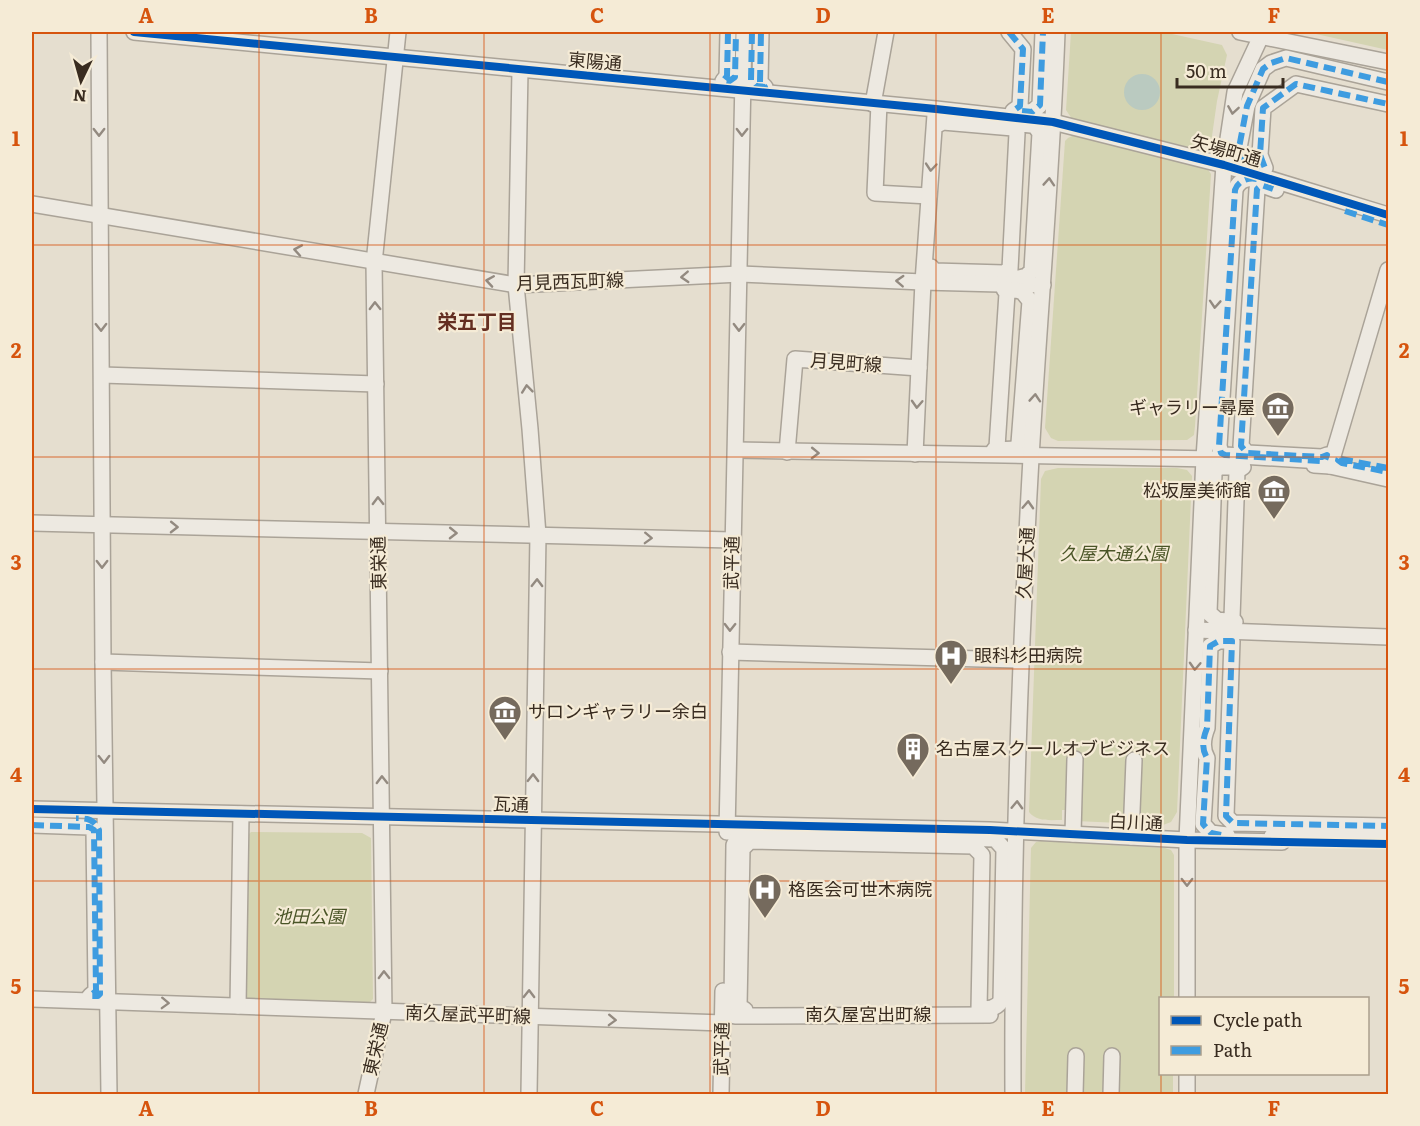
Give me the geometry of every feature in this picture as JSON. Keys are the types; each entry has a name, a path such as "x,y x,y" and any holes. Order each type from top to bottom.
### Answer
{"street":[{"path":"99,32 103,662 109,1095"},
{"name":"東陽通","path":"135,32 1053,122"},
{"name":"東栄通","path":"366,1095 384,1012 374,263 398,32"},
{"path":"728,32 727,76 723,81 728,82 735,77 736,32"},
{"name":"武平通","path":"721,1095 744,32"},
{"path":"752,32 751,80 756,86 765,87 760,82 761,32"},
{"path":"886,32 876,104 876,193 929,196"},
{"path":"1009,32 1023,49 1020,106 1013,111 1028,112 1036,111 1040,105 1043,32"},
{"name":"久屋大通","path":"1013,1095 1016,831 1021,660 1057,32"},
{"path":"1240,32 1260,33 1389,62"},
{"path":"1186,997 1186,840 1204,458 1224,165 1235,92 1260,33"},
{"path":"1389,82 1286,58 1271,63 1263,69 1248,103 1238,153 1243,160 1265,168 1260,154 1263,108 1296,84 1389,104"},
{"path":"520,69 516,285 538,535 529,1095"},
{"path":"915,454 923,282 936,109"},
{"path":"942,117 1031,124 1040,133 1030,273 1027,276 1009,278 936,276 931,272 931,267 934,271 1004,273 1010,268 1017,133 1013,128 943,122 939,124 942,117"},
{"name":"矢場町通","path":"1053,122 1224,165 1389,215"},
{"path":"1389,220 1254,178 1241,181 1236,186 1218,441 1223,454 1321,461 1325,460 1327,455 1322,457 1246,453 1241,446 1257,189 1262,185 1389,225"},
{"name":"月見西瓦町線","path":"32,204 516,285 740,274 1043,285"},
{"path":"1330,466 1389,270"},
{"path":"1004,290 1018,290 1025,293 1029,301 1020,440 1019,446 1012,450 994,450 997,447 1007,293 1004,290"},
{"name":"月見町線","path":"787,452 795,359 919,368"},
{"path":"102,375 376,384"},
{"path":"736,450 1204,458 1330,466 1389,478"},
{"path":"1222,466 1244,468 1237,471 1232,618 1235,622 1217,620 1209,613 1215,470 1222,466"},
{"path":"32,524 732,540"},
{"path":"1196,630 1389,637"},
{"path":"1389,826 1233,823 1226,816 1232,640 1219,641 1210,646 1207,728 1203,751 1206,758 1203,824 1206,829 1216,835 1389,840"},
{"path":"730,652 1021,660"},
{"path":"103,662 380,671"},
{"path":"1073,834 1074,759"},
{"path":"1131,837 1134,760"},
{"name":"瓦通","path":"32,809 990,830"},
{"path":"237,1006 241,814"},
{"path":"32,816 87,818 97,827 100,994 98,996 90,996 96,990 94,830 89,827 32,825"},
{"name":"白川通","path":"990,830 1186,840 1389,844"},
{"path":"748,832 995,839 1004,849 1001,1000 999,1005 992,1008 979,1009 982,855 973,846 750,841 742,849 741,877 739,1006 745,1010 735,1009 732,1001 734,849 737,837 748,832"},
{"path":"32,999 107,1001"},
{"name":"南久屋武平町線","path":"107,1001 529,1017 723,1019"},
{"name":"南久屋宮出町線","path":"723,1019 1013,1015"},
{"path":"1075,1095 1076,1056"},
{"path":"1111,1095 1112,1056"},
{"path":"1186,1075 1186,1095"}],"green space":[{"path":"1071,32 1163,32 1222,45 1227,55 1211,143 1201,150 1072,119 1066,110"},
{"path":"1307,32 1388,32 1388,50"},
{"path":"1076,134 1206,167 1211,174 1195,426 1194,435 1187,440 1058,441 1051,438 1045,428 1065,141"},
{"name":"久屋大通公園","path":"1058,468 1177,468 1187,470 1192,476 1177,812 1171,822 1163,825 1076,821 1068,810 1062,810 1062,820 1044,820 1029,812 1041,479 1045,471"},
{"name":"池田公園","path":"251,832 362,833 371,838 373,999 367,1005 248,1000 244,996 247,836"},
{"path":"1036,842 1165,848 1171,850 1174,855 1174,997 1159,997 1159,1075 1173,1075 1173,1094 1025,1094 1031,848"}],"shaded area":[{"path":"1142,74 1155,79 1160,92 1155,105 1142,110 1129,105 1124,92 1129,79"}],"marked path":[{"path":"728,32 727,76 723,81 728,82 735,77 736,32"},
{"path":"752,32 751,80 756,86 765,87 760,82 761,32"},
{"path":"1009,32 1023,49 1020,106 1013,111"},
{"path":"1022,111 1032,112 1040,105 1043,32"},
{"path":"1388,82 1286,58 1271,63 1263,69 1247,106 1238,153 1243,160 1265,168 1260,155 1263,108 1296,84 1388,104"},
{"path":"1257,179 1244,180 1235,190 1219,446 1221,453 1225,455 1321,461 1325,460 1327,455 1322,457 1247,453 1241,446 1257,189 1262,185 1273,189"},
{"path":"1345,211 1388,225"},
{"path":"1388,468 1341,459 1340,456 1338,460 1342,463 1388,472"},
{"path":"1221,835 1211,833 1203,824 1207,758 1203,743 1207,728 1210,646 1219,641 1232,641 1226,816 1233,823 1388,826"},
{"path":"32,825 89,827 94,830 96,991 90,996 98,996 100,994 99,830 90,820 76,818"}],"cycle path":[{"path":"134,32 1053,122 1224,165 1388,215"},
{"path":"32,809 990,830 1187,840 1388,844"}],"place":[{"name":"ギャラリー尋屋","path":"1278,437"},
{"name":"松坂屋美術館","path":"1274,520"},
{"name":"眼科杉田病院","path":"951,685"},
{"name":"サロンギャラリー余白","path":"505,741"},
{"name":"名古屋スクールオブビジネス","path":"913,778"},
{"name":"格医会可世木病院","path":"765,919"}],"district":[{"name":"栄五丁目","path":"477,322"}]}
